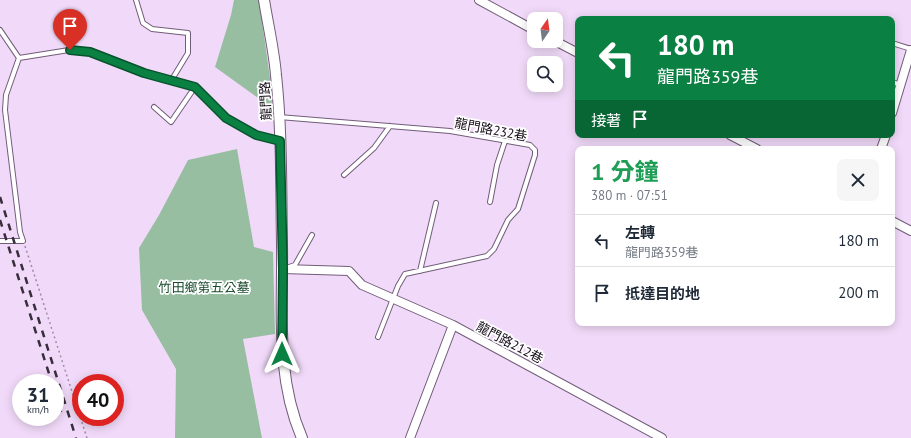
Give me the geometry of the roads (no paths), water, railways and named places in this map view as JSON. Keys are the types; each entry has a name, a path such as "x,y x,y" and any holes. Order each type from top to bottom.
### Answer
{"street":[{"name":"龍門路","path":"264,0 276,74 279,117 283,269 282,354 287,392 294,418 302,438"},
{"path":"479,0 527,26"},
{"path":"563,45 575,51"},
{"path":"895,103 911,49"},
{"path":"736,138 750,146"},
{"path":"895,223 911,231"},
{"name":"龍門路212巷","path":"283,269 349,271 362,285 392,300 453,325 662,438"},
{"path":"410,438 453,325"}],"lane":[{"path":"136,0 143,23 152,29 188,33 188,53 171,81"},
{"path":"0,30 20,58"},
{"path":"895,44 911,49"},
{"path":"20,58 70,50 90,52 144,73 195,87 226,118 256,135 280,141"},
{"path":"0,241 24,241 20,232 5,110 6,95 20,58"},
{"path":"895,83 901,84"},
{"path":"154,107 171,122 195,87"},
{"name":"龍門路232巷","path":"279,117 450,131 530,145 535,150 535,155 520,204 508,220 494,249 487,256 420,271"},
{"path":"344,175 374,148 390,126"},
{"path":"490,202 497,165 505,141"},
{"path":"378,336 401,278 405,274 420,271 436,203"},
{"path":"283,269 295,265 312,235"}],"railway":[{"path":"0,197 76,438"},
{"path":"0,220 49,374"}],"park label":[{"name":"竹田鄉第五公墓","path":"204,287"}]}
